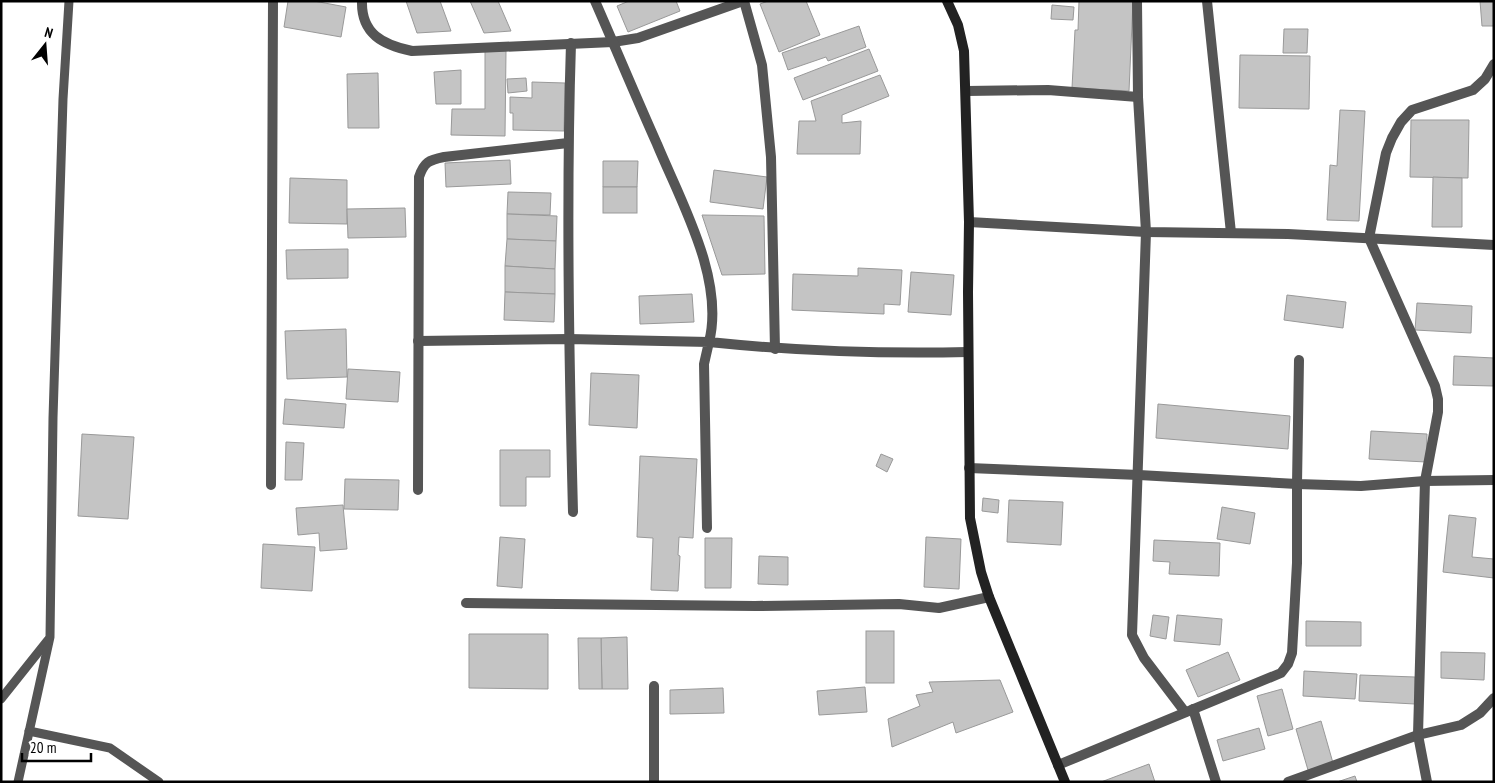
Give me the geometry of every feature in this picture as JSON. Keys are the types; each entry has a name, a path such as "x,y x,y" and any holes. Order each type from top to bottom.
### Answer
{"street":[{"path":"271,485 273,1"},
{"path":"362,1 365,22 371,32 382,43 412,51 613,42 638,38 743,1 762,65 771,157 775,349"},
{"path":"595,1 703,254 713,300 712,330 704,364 707,528"},
{"path":"947,1 958,25 964,51 966,91 969,222 970,518 988,597 1065,782"},
{"path":"1137,1 1138,97 1146,232 1132,635 1144,658 1189,711 1216,782"},
{"path":"1207,1 1231,234"},
{"path":"571,43 568,143 569,339 573,512"},
{"path":"1427,782 1418,735 1426,481 1438,412 1438,399 1435,386 1369,238 1386,154 1392,138 1402,122 1412,110 1473,90 1485,79 1494,64"},
{"path":"966,91 1048,90 1138,97"},
{"path":"418,490 419,177 423,166 444,157 568,143"},
{"path":"969,222 1146,232 1288,234 1494,245"},
{"path":"418,341 569,339 709,342 775,349 884,354 968,352"},
{"path":"1058,765 1281,673 1288,664 1292,653 1296,572 1299,360"},
{"path":"969,468 1361,486 1426,481 1494,480"},
{"path":"466,603 745,606 899,604 939,608 988,597"},
{"path":"654,686 654,782"},
{"path":"1288,782 1418,735 1461,726 1480,713 1494,698"}],"lane":[{"path":"18,782 50,638 54,408 69,1"},
{"path":"1,699 50,638"},
{"path":"29,731 110,748 159,782"}],"building":[{"path":"288,1 314,1 346,7 341,37 284,27"},
{"path":"406,1 440,1 451,31 417,33"},
{"path":"470,1 498,1 511,31 484,33"},
{"path":"629,1 676,1 680,11 628,32 617,6"},
{"path":"768,1 806,1 820,35 779,52 760,4"},
{"path":"1079,1 1133,1 1129,91 1072,88 1075,30 1078,30"},
{"path":"1480,1 1494,1 1494,26 1482,26"},
{"path":"1052,5 1074,7 1073,20 1051,19"},
{"path":"859,26 866,47 828,61 826,57 788,70 782,53"},
{"path":"1284,29 1308,29 1307,53 1283,53"},
{"path":"869,49 878,71 803,100 794,78"},
{"path":"485,51 506,51 505,136 451,135 452,109 485,109"},
{"path":"1240,55 1310,56 1309,109 1239,108"},
{"path":"461,70 461,104 436,104 434,72"},
{"path":"378,73 379,128 348,128 347,74"},
{"path":"880,75 889,96 842,115 842,123 861,121 860,154 797,154 799,121 816,121 811,101"},
{"path":"526,78 527,91 508,93 507,79"},
{"path":"532,82 565,83 564,131 513,130 513,113 510,113 510,97 532,98"},
{"path":"1340,110 1365,111 1359,221 1327,220 1330,165 1337,166"},
{"path":"1411,120 1469,120 1468,178 1410,177"},
{"path":"510,160 511,184 446,187 445,163"},
{"path":"603,161 638,161 637,187 603,187"},
{"path":"714,170 767,177 763,209 710,202"},
{"path":"1433,177 1462,178 1462,227 1432,227"},
{"path":"290,178 347,180 347,224 289,223"},
{"path":"603,187 637,187 637,213 603,213"},
{"path":"508,192 551,193 550,215 507,214"},
{"path":"405,208 406,237 348,238 347,209"},
{"path":"507,214 557,216 556,241 507,239"},
{"path":"702,215 764,216 765,274 722,275"},
{"path":"507,239 556,241 555,269 505,266"},
{"path":"348,249 348,278 287,279 286,250"},
{"path":"505,266 555,269 555,294 505,292"},
{"path":"858,268 902,270 900,305 884,304 884,314 792,310 793,274 858,276"},
{"path":"911,272 954,275 951,315 908,312"},
{"path":"505,292 555,294 554,322 504,320"},
{"path":"692,294 694,322 640,324 639,296"},
{"path":"1287,295 1346,302 1343,328 1284,320"},
{"path":"1417,303 1472,306 1471,333 1415,330"},
{"path":"346,329 347,377 287,379 285,331"},
{"path":"1454,356 1494,358 1494,386 1453,385"},
{"path":"348,369 400,372 398,402 346,399"},
{"path":"591,373 639,375 637,428 589,425"},
{"path":"285,399 346,404 344,428 283,424"},
{"path":"1158,404 1290,416 1288,449 1156,438"},
{"path":"1371,431 1427,434 1426,462 1369,459"},
{"path":"82,434 134,437 128,519 78,516"},
{"path":"286,442 304,443 302,480 285,480"},
{"path":"500,450 550,450 550,477 526,477 526,506 500,506"},
{"path":"881,454 893,459 887,472 876,466"},
{"path":"640,456 697,459 693,538 679,537 678,591 651,590 653,538 637,537"},
{"path":"345,479 399,480 398,510 344,509"},
{"path":"983,498 999,500 998,513 982,511"},
{"path":"1009,500 1063,502 1061,545 1007,542"},
{"path":"343,505 347,549 320,551 319,533 298,535 296,508"},
{"path":"1222,507 1255,513 1250,544 1217,539"},
{"path":"1449,515 1476,518 1472,557 1494,559 1494,578 1443,572"},
{"path":"500,537 525,539 522,588 497,586"},
{"path":"926,537 961,539 959,589 924,587"},
{"path":"705,538 732,538 731,588 705,588"},
{"path":"1154,540 1220,543 1219,576 1169,574 1170,562 1153,561"},
{"path":"263,544 315,547 312,591 261,588"},
{"path":"759,556 788,557 788,585 758,584"},
{"path":"1153,615 1169,617 1166,639 1150,636"},
{"path":"1177,615 1222,619 1220,645 1174,641"},
{"path":"1306,621 1361,622 1361,646 1306,646"},
{"path":"866,631 894,631 894,683 866,683"},
{"path":"469,634 548,634 548,689 469,688"},
{"path":"627,637 628,689 602,689 601,638"},
{"path":"578,638 601,638 602,689 579,689"},
{"path":"1228,652 1240,680 1198,697 1186,670"},
{"path":"1441,652 1485,653 1484,680 1441,678"},
{"path":"1304,671 1357,674 1355,699 1303,696"},
{"path":"1360,675 1415,677 1415,704 1359,701"},
{"path":"1000,680 1013,712 956,733 953,722 892,747 888,719 920,706 916,695 933,692 929,682"},
{"path":"865,687 867,712 819,715 817,691"},
{"path":"723,688 724,713 670,714 670,690"},
{"path":"1282,689 1293,729 1268,736 1257,696"},
{"path":"1321,721 1333,763 1308,770 1296,729"},
{"path":"1259,728 1265,749 1223,761 1217,740"},
{"path":"1149,764 1155,782 1101,782"},
{"path":"1355,776 1357,782 1337,782"}]}
